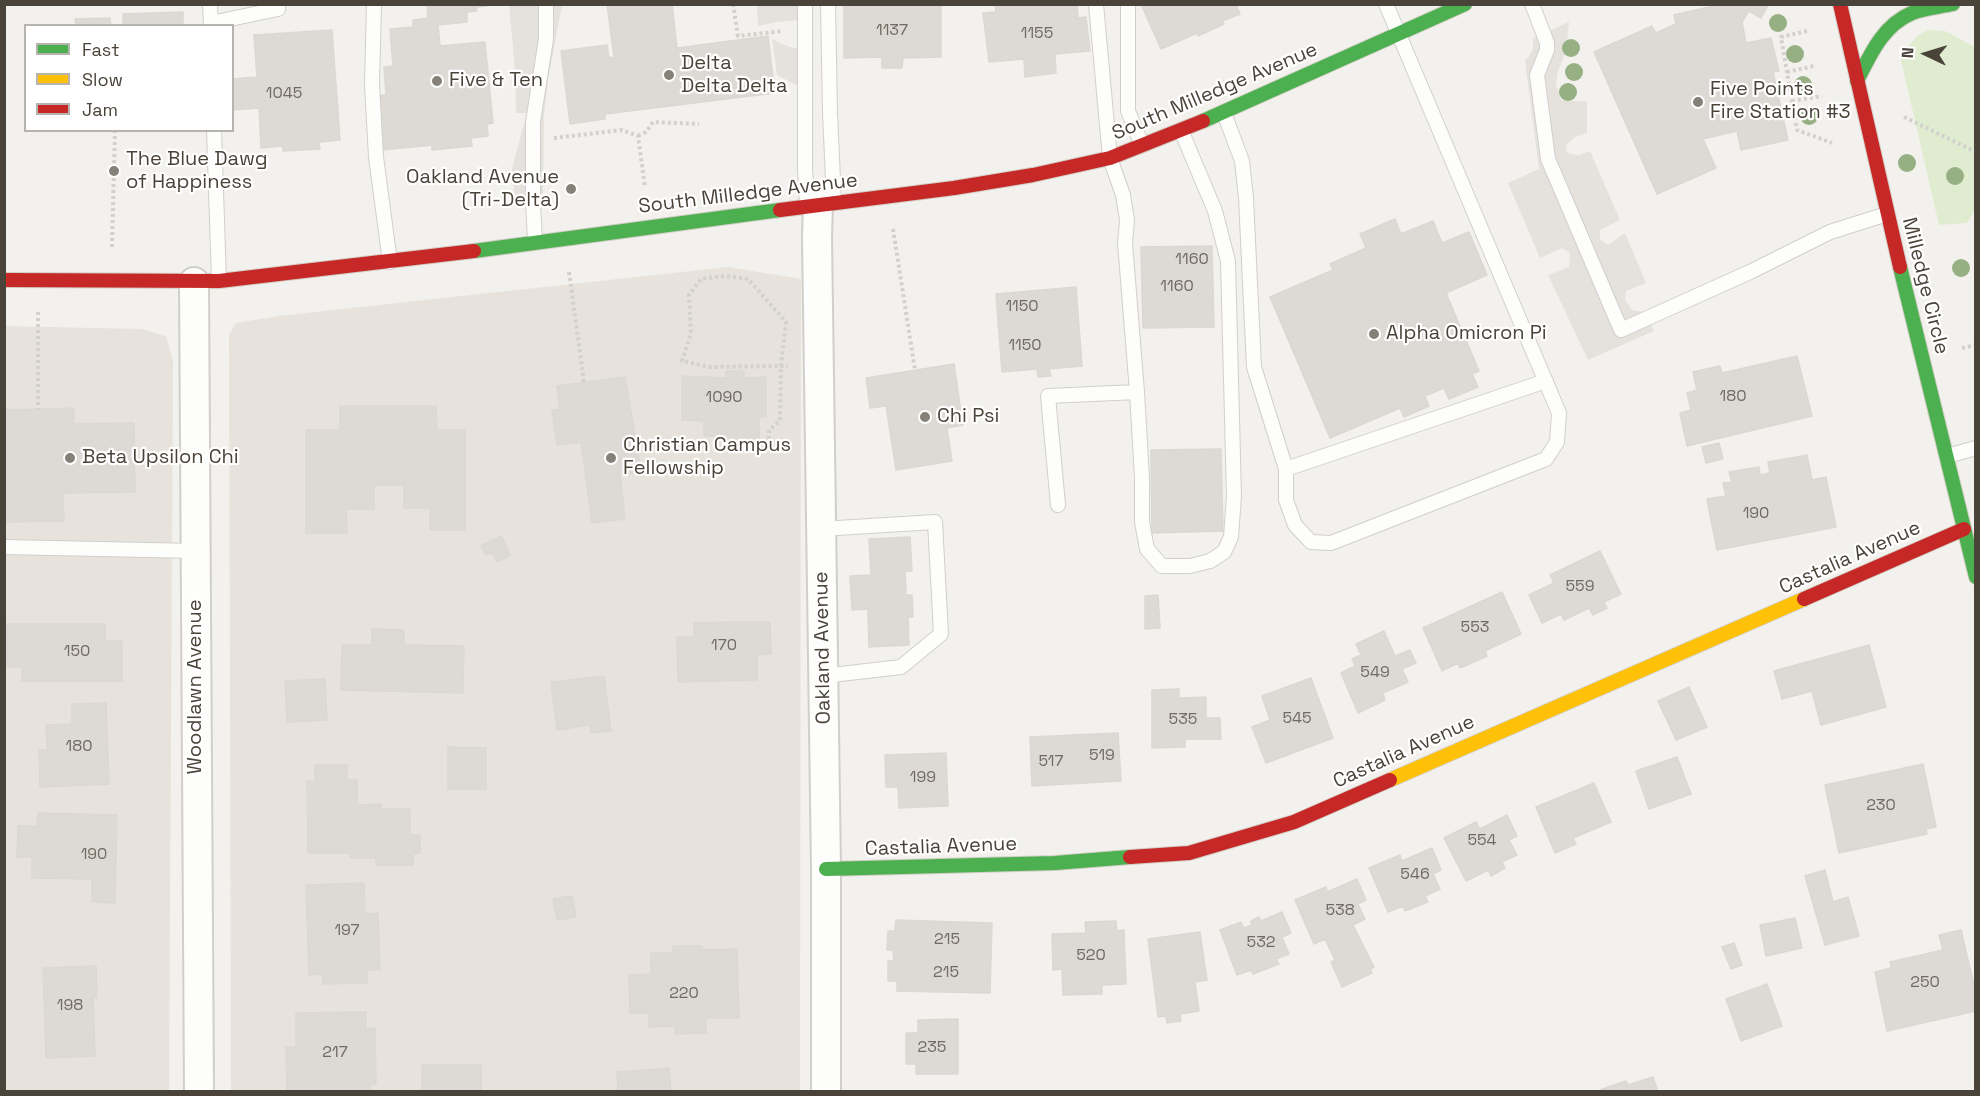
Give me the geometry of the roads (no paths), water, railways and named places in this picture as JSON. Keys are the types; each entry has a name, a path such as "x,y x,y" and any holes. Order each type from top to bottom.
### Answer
{"street":[{"name":"South Milledge Avenue","path":"4,280 206,282 390,262 954,188 1033,175 1110,158 1224,113 1465,4"},
{"name":"Milledge Circle","path":"1840,4 1887,214 1976,577"},
{"path":"1857,81 1873,49 1899,20 1913,13 1958,6"},
{"name":"Oakland Avenue","path":"820,204 818,365 826,870 826,1092"},
{"name":"Woodlawn Avenue","path":"199,1092 195,551 206,282"},
{"name":"Castalia Avenue","path":"826,870 1055,863 1189,853 1284,825 1964,529"}],"lane":[{"path":"210,4 211,24 279,9 278,4"},
{"path":"374,4 372,85 376,157 390,262"},
{"path":"535,242 533,122 546,39 546,4"},
{"path":"805,4 805,168 820,204"},
{"path":"820,204 830,113 828,4"},
{"path":"1096,4 1110,158 1123,195 1127,220 1125,243 1137,392 1142,522 1147,549 1162,567 1190,566 1210,561 1224,552 1231,537 1234,496 1228,261 1215,211 1181,130"},
{"path":"1128,4 1128,111 1142,145"},
{"path":"1224,113 1242,161 1246,198 1254,366 1286,469 1286,500 1295,525 1311,542 1331,543 1546,459 1557,442 1559,413 1386,4"},
{"path":"1532,4 1547,43 1547,50 1537,75 1548,159 1621,330 1750,272 1830,232 1887,214"},
{"path":"206,282 214,132"},
{"path":"1286,469 1546,381"},
{"path":"1058,505 1048,396 1137,392"},
{"path":"1947,456 1976,448"},
{"path":"821,529 935,522 941,634 901,667 823,676"},
{"path":"4,547 195,551"}],"place":[{"name":"Delta Delta Delta","path":"669,75"},
{"name":"Five & Ten","path":"437,81"},
{"name":"Five Points Fire Station #3","path":"1698,102"},
{"name":"The Blue Dawg of Happiness","path":"114,171"},
{"name":"Oakland Avenue (Tri-Delta)","path":"571,189"},
{"name":"Alpha Omicron Pi","path":"1374,334"},
{"name":"Chi Psi","path":"925,417"},
{"name":"Beta Upsilon Chi","path":"70,458"},
{"name":"Christian Campus Fellowship","path":"611,458"}]}
